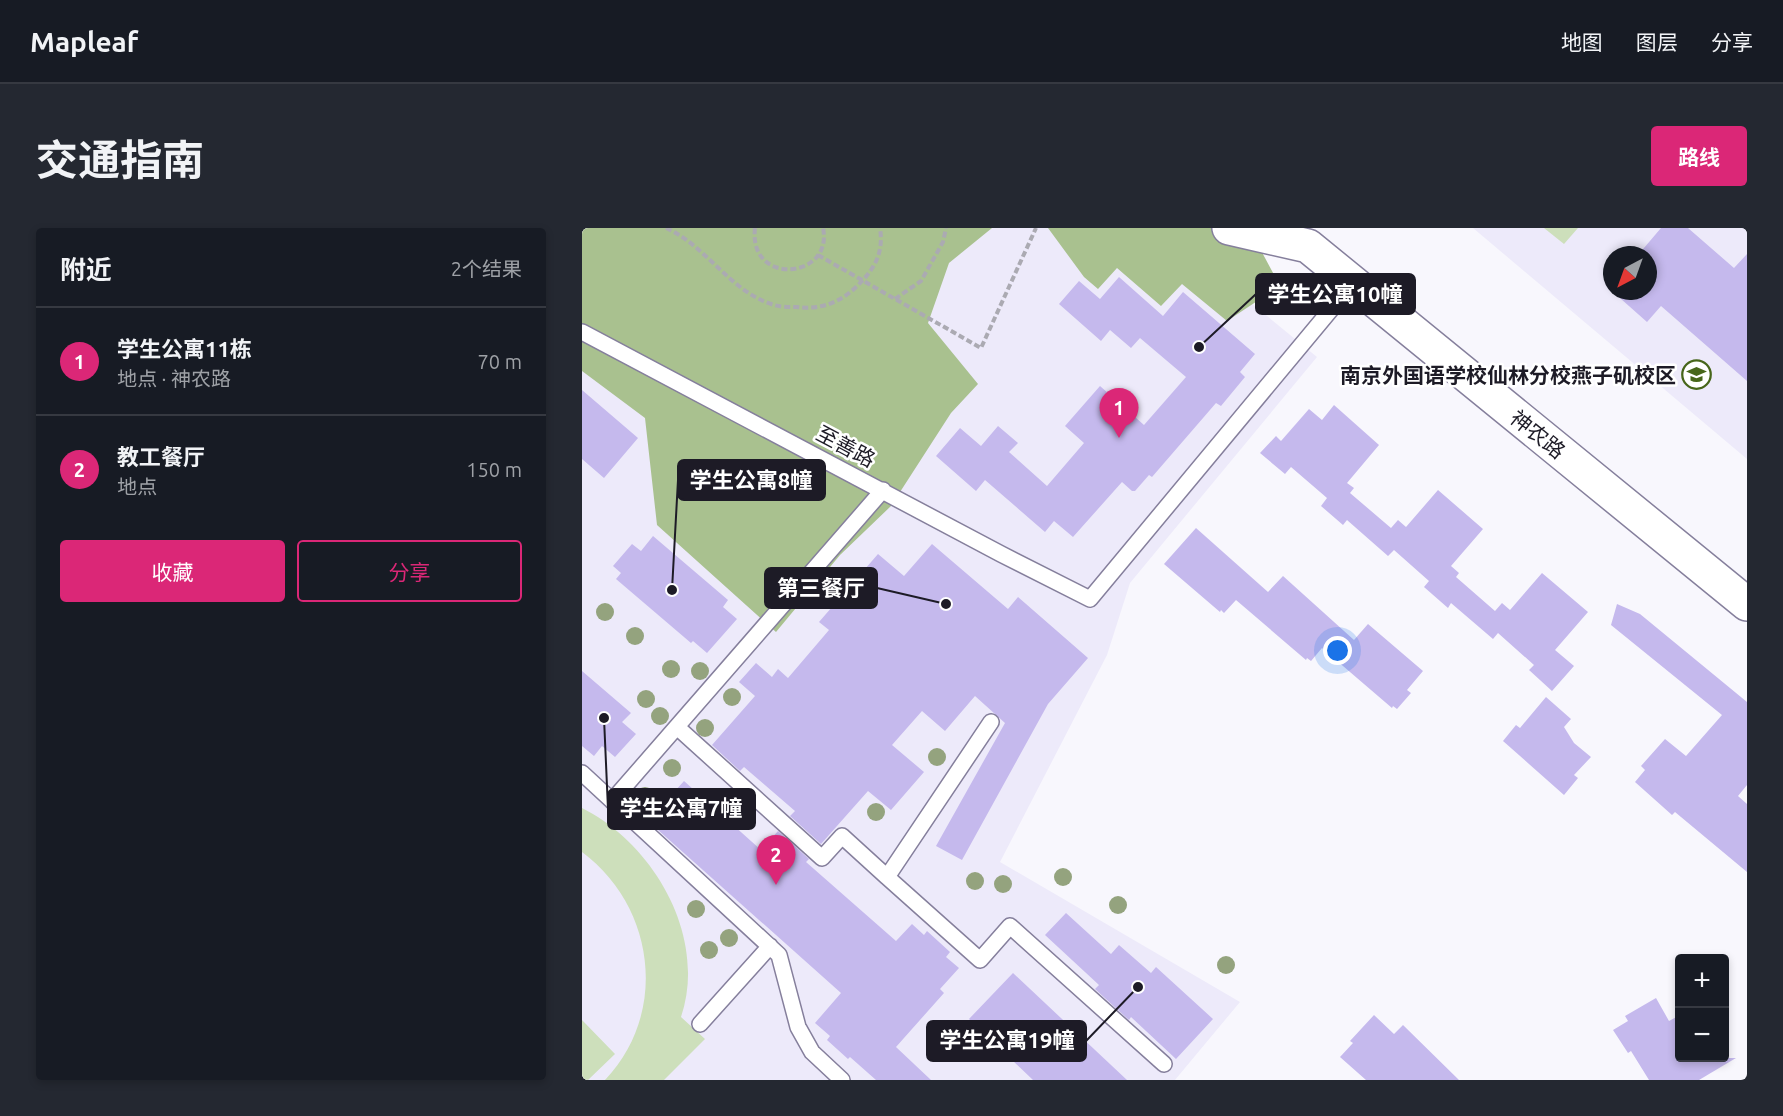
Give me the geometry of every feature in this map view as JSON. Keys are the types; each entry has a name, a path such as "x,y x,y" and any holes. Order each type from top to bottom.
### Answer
{"street":[{"name":"神农路","path":"1229,228 1308,246 1747,604"}],"lane":[{"name":"至善路","path":"582,332 1090,599 1353,283"},
{"path":"612,801 883,490"},
{"path":"887,877 991,722"},
{"path":"677,726 822,858 842,836 980,960 1010,926 1164,1064"},
{"path":"582,773 779,955 798,1027 812,1052 842,1080"},
{"path":"700,1024 770,946"}],"path":[{"path":"666,228 702,252 743,290 774,305 812,309 844,299 863,281 874,265 882,244 880,228"},
{"path":"754,228 754,243 760,255 778,269 789,270 800,269 818,255 823,244 823,228"},
{"path":"895,299 921,281 943,242 945,228"},
{"path":"818,255 981,348 1036,228"}],"shaded area":[{"path":"582,228 1160,228 1317,357 1130,583 1107,655 1000,862 1240,1002 1175,1080 582,1080"},
{"name":"南京外国语学校仙林分校燕子矶校区","path":"1473,228 1747,228 1747,459"}],"green space":[{"path":"582,228 992,228 949,263 928,323 978,384 951,413 891,506 840,555 776,632 657,525 645,418 582,371"},
{"path":"1048,228 1249,228 1280,286 1227,321 1182,284 1161,306 1117,268 1098,289 1084,277"},
{"path":"1544,228 1578,228 1564,244"},
{"path":"582,808 608,824 632,845 652,869 669,896 681,925 687,956 687,987 681,1017 705,1039 664,1080 605,1080 625,1053 639,1024 645,993 645,961 638,930 625,901 607,875 582,852"},
{"path":"582,1020 615,1054 588,1080 582,1080"}],"building":[{"path":"1661,228 1688,228 1734,268 1747,254 1747,381 1661,306 1647,322 1622,300 1657,300 1657,246 1646,246"},
{"path":"1119,277 1163,316 1183,292 1255,354 1240,372 1245,377 1221,406 1216,403 1152,477 1149,475 1135,491 1122,482 1073,537 1054,521 1045,532 985,480 976,491 936,456 960,428 981,446 998,426 1018,443 1009,452 1047,486 1084,443 1065,426 1100,386 1144,425 1186,377 1140,338 1131,348 1110,330 1101,341 1059,304 1079,281 1100,299"},
{"path":"582,390 638,438 604,478 582,459"},
{"path":"1334,405 1379,445 1347,483 1354,488 1350,493 1391,528 1398,520 1406,527 1438,490 1483,529 1451,566 1459,573 1456,577 1495,611 1502,603 1510,610 1542,573 1588,612 1555,650 1574,666 1552,691 1529,670 1534,665 1498,633 1493,639 1451,603 1448,608 1424,587 1429,581 1394,550 1388,556 1347,520 1343,525 1321,506 1327,498 1291,467 1285,474 1260,453 1276,436 1281,441 1309,409 1322,420"},
{"path":"1196,528 1268,592 1283,576 1354,640 1368,624 1423,671 1407,690 1411,693 1397,709 1393,706 1392,708 1322,648 1311,661 1307,658 1306,660 1236,600 1224,613 1221,610 1220,612 1164,564"},
{"path":"653,536 728,600 723,607 737,619 707,653 693,641 691,643 616,579 621,573 613,566 632,544 641,551"},
{"path":"932,544 1008,609 1018,597 1088,658 1048,704 962,860 936,846 1005,723 975,696 945,731 922,711 892,745 924,772 891,810 868,791 821,844 790,816 795,811 744,767 740,771 712,745 755,696 739,682 756,663 772,677 778,669 788,678 829,630 819,622 878,554 904,576"},
{"path":"1617,604 1640,614 1747,702 1747,785 1738,796 1747,804 1747,872 1675,812 1672,815 1635,782 1645,770 1641,766 1665,739 1686,756 1722,715 1611,625"},
{"path":"582,671 631,713 622,722 636,734 615,757 602,746 594,756 582,746"},
{"path":"1546,697 1571,719 1564,727 1574,743 1591,757 1574,775 1578,778 1564,795 1503,741 1516,725 1520,728"},
{"path":"684,781 761,850 778,831 809,859 806,862 896,941 912,924 924,935 927,931 950,952 946,957 959,968 940,989 944,993 896,1047 931,1080 876,1080 827,1040 830,1036 815,1023 841,993 648,821"},
{"path":"1066,913 1111,954 1119,945 1151,973 1156,967 1213,1019 1176,1059 1131,1017 1129,1020 1095,989 1099,985 1045,935"},
{"path":"1013,973 1127,1080 1033,1080 969,1019"},
{"path":"1656,998 1669,1021 1675,1018 1675,1062 1729,1062 1729,1058 1736,1058 1699,1080 1649,1080 1631,1051 1628,1053 1613,1030 1628,1021 1625,1016"},
{"path":"1374,1015 1394,1034 1403,1025 1459,1080 1366,1080 1340,1057 1353,1043 1350,1041"}],"place":[{"name":"学生公寓10幢","path":"1199,347"},
{"name":"南京外国语学校仙林分校燕子矶校区","path":"1697,375"},
{"name":"学生公寓11栋","path":"1119,438"},
{"name":"学生公寓8幢","path":"672,590"},
{"name":"第三餐厅","path":"946,604"},
{"name":"学生公寓7幢","path":"604,718"},
{"name":"教工餐厅","path":"776,885"},
{"name":"学生公寓19幢","path":"1138,987"}]}
